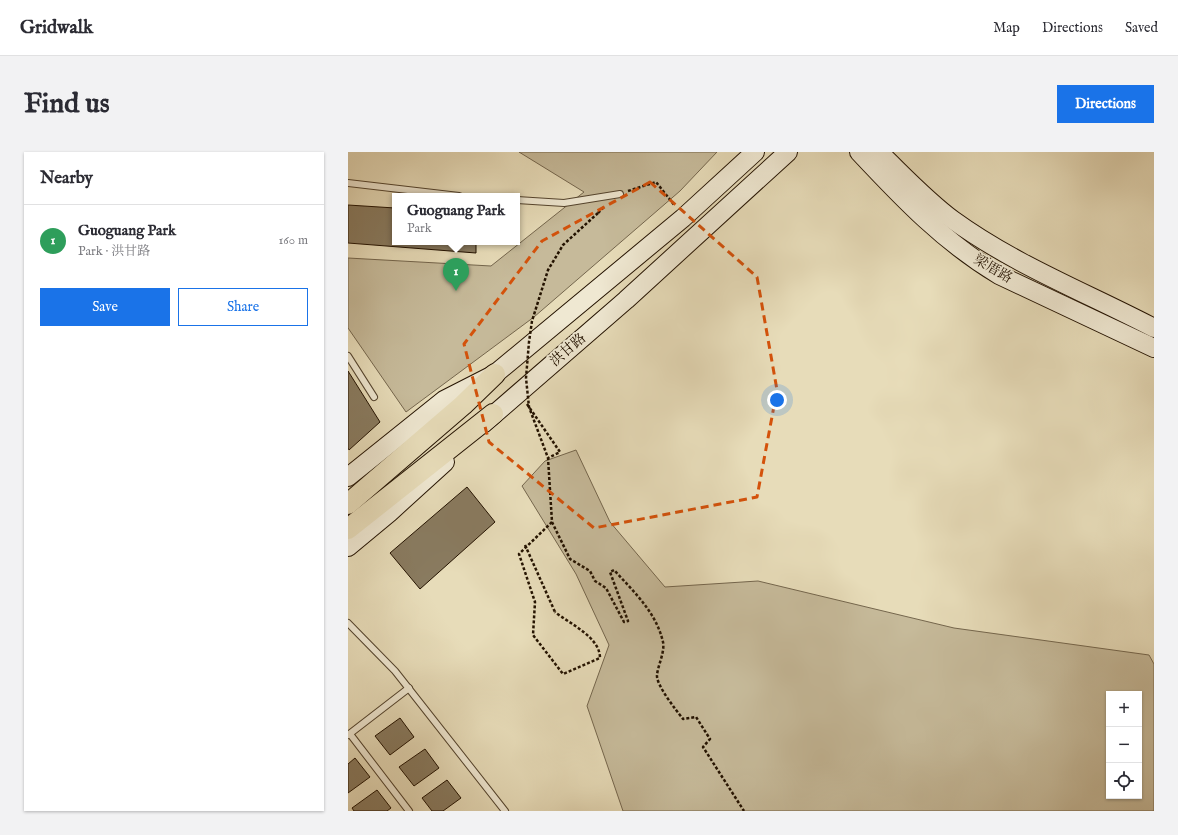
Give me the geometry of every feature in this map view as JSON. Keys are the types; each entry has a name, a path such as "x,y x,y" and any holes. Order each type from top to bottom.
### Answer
{"main road":[{"name":"洪甘路","path":"352,471 444,400 495,374 683,218 754,152"},
{"name":"洪甘路","path":"348,547 426,480 493,414 626,300 788,152"},
{"name":"梁厝路","path":"859,152 935,229 979,262 999,274 1154,348"},
{"name":"梁厝路","path":"879,152 925,197 975,234 1031,268 1154,328"},
{"path":"348,504 463,406 495,374"},
{"path":"348,529 493,414"}],"lane":[{"path":"348,184 431,193"},
{"path":"520,200 564,203 620,194"},
{"path":"348,356 374,397"},
{"path":"348,623 395,671 505,811"},
{"path":"409,688 349,735 409,811"}],"path":[{"path":"683,218 671,198 656,182 620,194 576,232 555,257 543,283 532,321 527,368 528,394 534,424 548,458 552,522 570,559 590,571 594,581 606,588 624,622 628,621 610,572 614,570 650,610 664,644 657,677 667,697 683,719 696,717 710,739 703,747 744,811"},
{"path":"519,392 560,452 548,458"},
{"path":"525,545 555,612 592,640 600,650 600,658 563,674 533,635 535,602 519,554 552,522"}],"highlighted area":[{"path":"650,182 757,277 777,390 757,497 594,528 489,442 464,344 542,241"}],"shaded area":[{"path":"519,152 717,152 680,191 534,317 406,412 348,328 348,258 491,266 517,245 520,245 520,243 584,192"},
{"path":"576,450 610,522 665,587 758,581 954,628 1149,655 1154,664 1154,811 623,811 587,706 609,645 576,574 522,486 545,461"}],"building":[{"path":"348,205 392,208 392,245 476,245 476,253 348,243"},
{"path":"348,371 380,422 349,450 348,448"},
{"path":"467,487 495,522 420,589 390,553"},
{"path":"400,718 414,737 390,755 375,736"},
{"path":"425,749 439,768 414,786 399,767"},
{"path":"355,758 370,777 348,793 348,764"},
{"path":"447,780 461,798 443,811 432,811 422,798"},
{"path":"377,790 391,808 387,811 354,811 352,808"}],"place":[{"name":"Guoguang Park","path":"456,291"}]}
